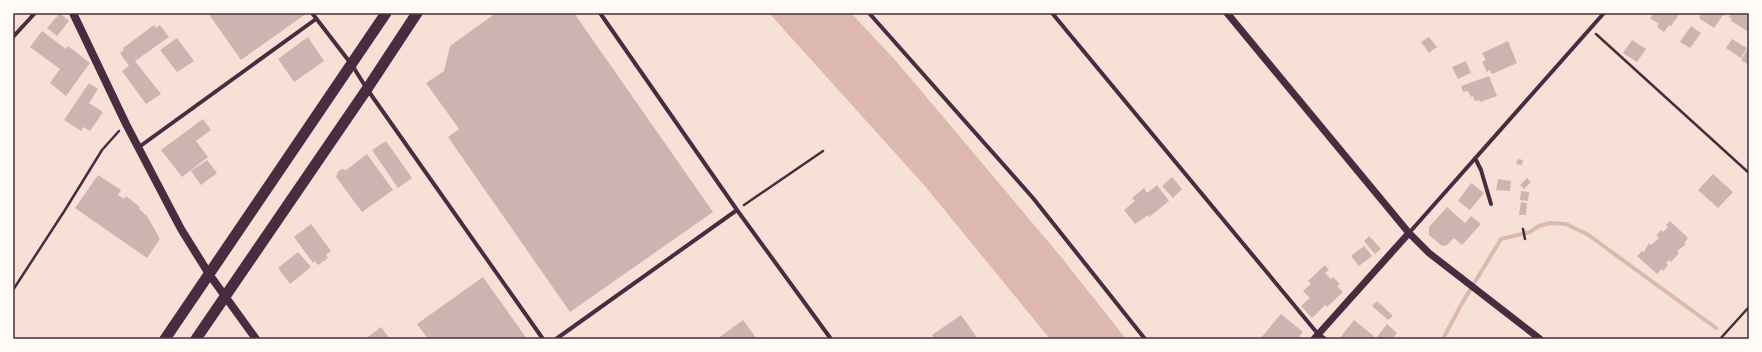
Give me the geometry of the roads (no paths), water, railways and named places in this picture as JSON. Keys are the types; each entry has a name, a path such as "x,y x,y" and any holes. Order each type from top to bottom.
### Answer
{"highway":[{"path":"165,339 386,13"},
{"path":"196,339 367,89 417,13"}],"main road":[{"path":"73,13 126,124 180,229 209,274 256,339"}],"street":[{"path":"13,37 35,13"},
{"path":"312,13 352,64 367,89 543,339"},
{"path":"600,13 737,210 831,339"},
{"path":"869,13 1033,198 1145,339"},
{"path":"1052,13 1316,336 1325,339"},
{"path":"1227,13 1409,233 1429,253 1540,339"},
{"path":"1316,336 1604,13"},
{"path":"138,148 316,19"},
{"path":"1475,158 1481,170 1491,204"},
{"path":"556,339 737,210"}],"waterway":[{"path":"1443,339 1461,305 1501,239 1530,232 1539,226 1550,223 1566,224 1587,234 1716,328"}]}
